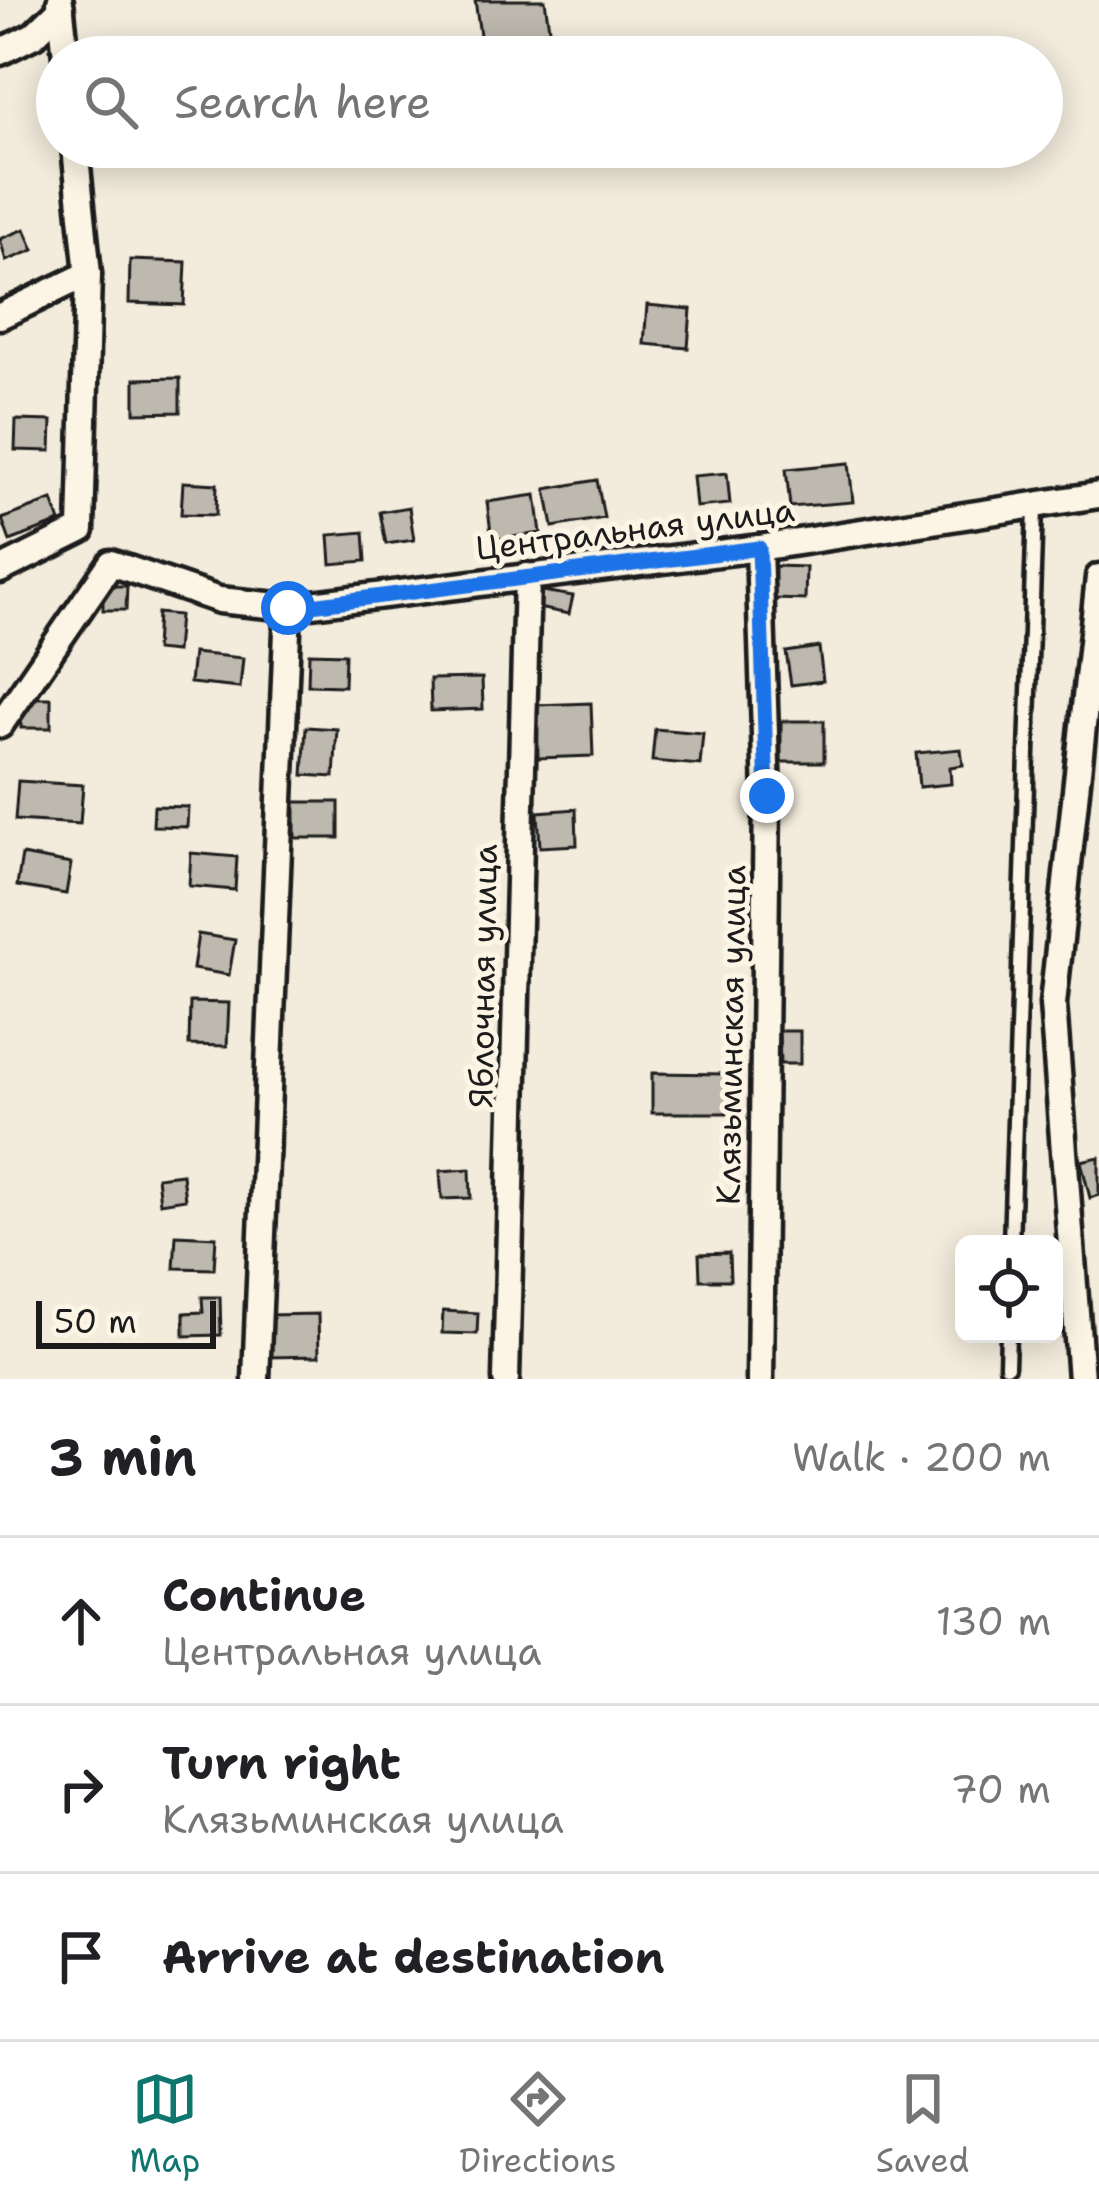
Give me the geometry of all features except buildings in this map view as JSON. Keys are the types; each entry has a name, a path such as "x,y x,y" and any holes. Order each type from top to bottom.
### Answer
{"street":[{"path":"0,52 34,35 61,4"},
{"path":"61,4 64,36"},
{"path":"0,570 81,530 88,274 77,168"},
{"path":"0,316 88,274"},
{"name":"Центральная улица","path":"0,724 111,563 219,600 288,608 1097,503"},
{"name":"Клязьминская улица","path":"759,548 767,796 760,1379"},
{"name":"Яблочная улица","path":"506,1379 526,576"},
{"path":"1081,1379 1089,1341 1053,1004 1099,577"},
{"path":"256,1379 288,608"}],"lane":[{"path":"1011,1235 1035,508"},
{"path":"1007,1366 1008,1343"}],"route":[{"path":"288,608 759,548 767,796"}]}
